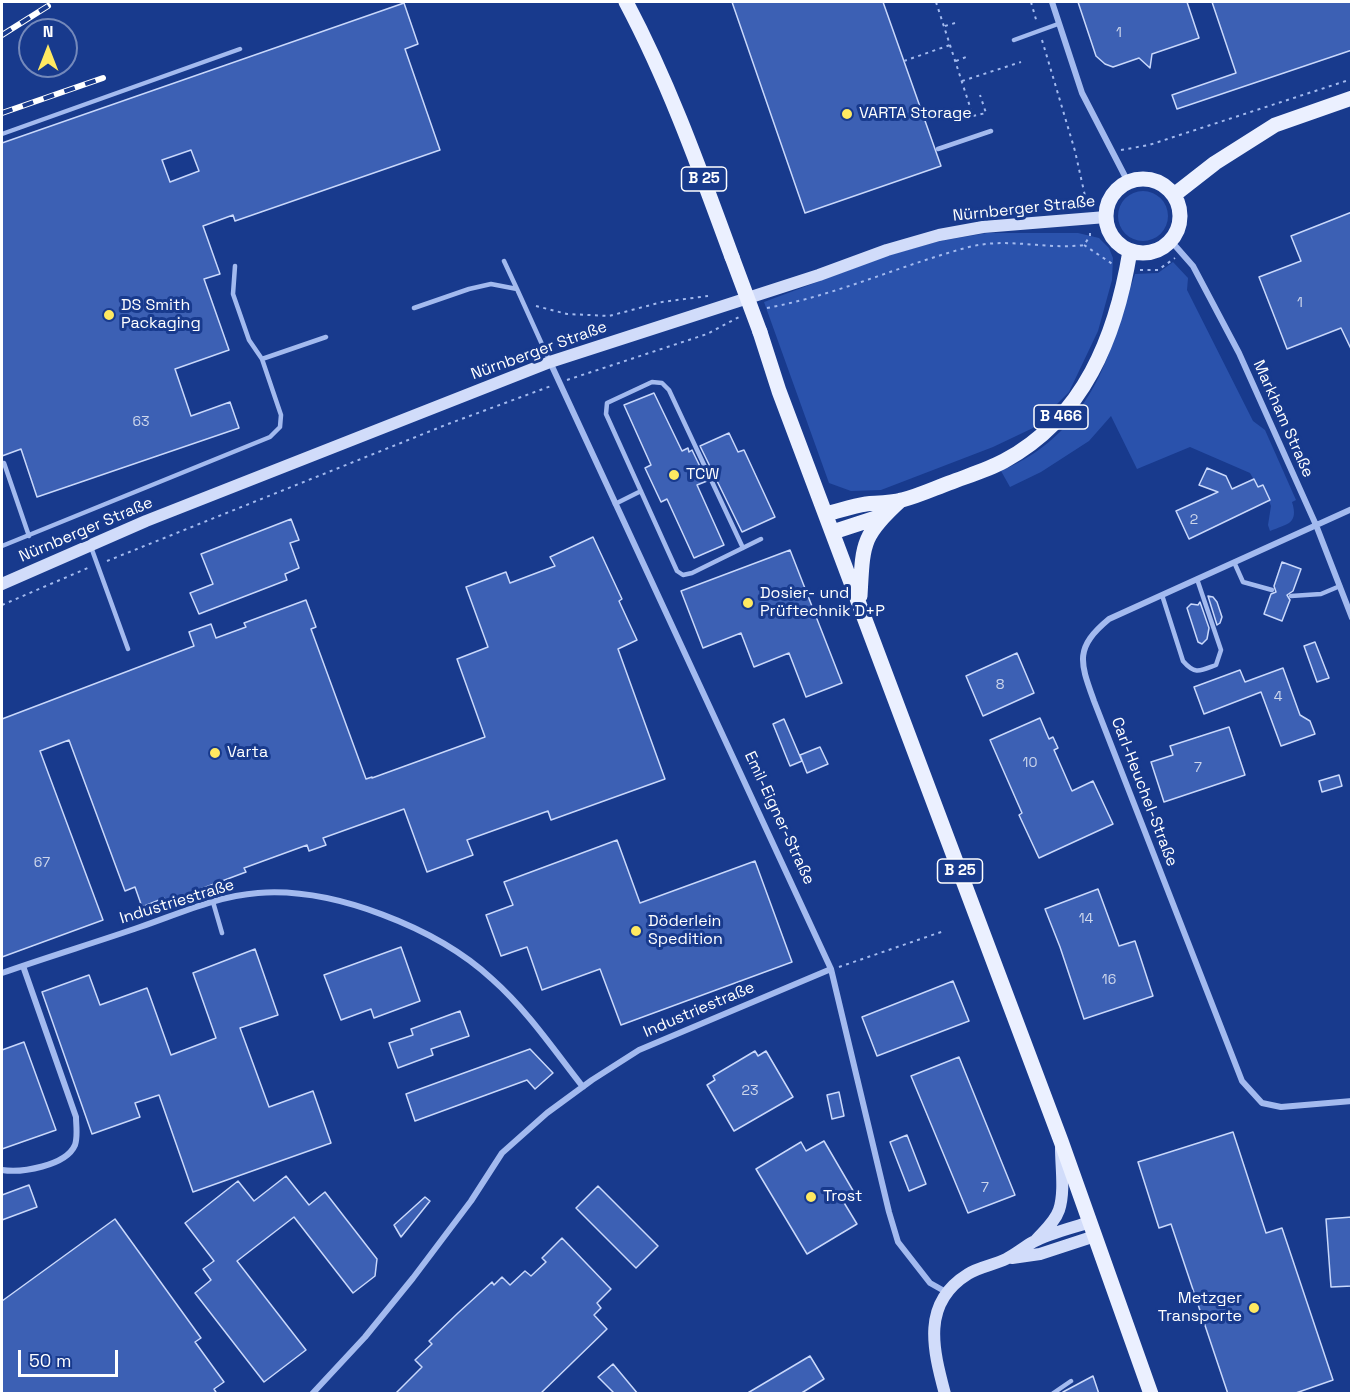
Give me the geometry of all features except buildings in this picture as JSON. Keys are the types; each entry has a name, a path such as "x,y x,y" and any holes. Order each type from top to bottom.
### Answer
{"main road":[{"name":"B 25","path":"626,2 673,103 732,257 760,332 778,391 1061,1141 1150,1394"},
{"path":"1174,195 1215,163 1275,125 1352,98"},
{"path":"1140,179 1153,180 1165,186 1174,195 1179,206 1178,231 1162,248 1141,253 1120,245 1113,237 1106,217 1112,196 1119,188 1128,182 1140,179"},
{"name":"Nürnberger Straße","path":"2,584 91,544 550,362 819,275 887,250 939,235 982,227 1057,219 1106,217"},
{"name":"B 466","path":"826,514 863,505 901,501 1004,461 1031,444 1062,416 1097,365 1121,294 1130,250"},
{"name":"B 466","path":"859,602 865,542 873,527 901,501"},
{"name":"B 466","path":"833,532 884,516"},
{"path":"945,1394 936,1360 934,1337 937,1312 946,1292 968,1274 1005,1259 1035,1241 1053,1220 1059,1210 1061,1197 1061,1141"},
{"path":"1035,1241 1092,1229"},
{"path":"1005,1259 1040,1254 1092,1229"}],"street":[{"path":"1052,2 1082,93 1128,182"},
{"name":"Markham Straße","path":"1171,241 1193,266 1239,353 1316,525 1352,618"},
{"name":"Emil-Eigner-Straße","path":"550,362 831,969 898,1242 930,1282 946,1292"},
{"name":"Carl-Heuchel-Straße","path":"1352,509 1109,619 1092,633 1083,651 1083,671 1094,701 1242,1081 1262,1103 1281,1107 1352,1101"},
{"name":"Industriestraße","path":"2,973 213,902 256,893 282,892 313,896 360,907 406,924 450,947 491,978 523,1010 583,1087"},
{"path":"2,1170 37,1169 66,1156 74,1146 77,1133 76,1116 23,966"},
{"name":"Industriestraße","path":"312,1394 365,1336 413,1278 471,1201 502,1153 547,1113 639,1050 831,969"}],"lane":[{"path":"1014,40 1058,24"},
{"path":"2,134 240,49"},
{"path":"938,149 991,131"},
{"path":"504,261 550,362"},
{"path":"2,546 270,437 280,427 281,416 262,359 249,340 233,294 235,266"},
{"path":"414,308 491,284 517,289"},
{"path":"262,359 326,337"},
{"path":"743,548 669,390 662,383 652,382 610,399 607,403 606,414 677,571 683,575 692,573 743,548 762,538"},
{"path":"4,463 29,536"},
{"path":"615,504 641,491"},
{"path":"91,544 128,649"},
{"path":"1234,562 1243,582 1272,591"},
{"path":"1162,595 1183,661 1190,669 1199,671 1216,665 1221,650 1197,579"},
{"path":"1291,596 1321,594 1340,586"},
{"path":"213,902 222,933"},
{"path":"1052,1394 1071,1381"}],"path":[{"path":"936,2 974,116 986,113 980,95"},
{"path":"945,26 955,23"},
{"path":"904,61 950,45"},
{"path":"956,61 966,57"},
{"path":"963,81 1021,62"},
{"path":"1112,152 1149,145 1352,79"},
{"path":"527,309 538,306 567,314 609,316 662,302 708,295 713,309"},
{"path":"831,969 944,931"}],"shaded area":[{"path":"1143,191 1161,198 1168,216 1161,234 1143,241 1125,234 1118,216 1125,198"},
{"path":"987,233 1078,233 1099,238 1109,248 1113,258 1112,280 1098,331 1069,392 1033,428 993,447 881,490 851,491 829,483 764,302 889,255 940,241"},
{"path":"1173,262 1188,278 1187,290 1253,421 1265,430 1296,500 1292,502 1293,519 1282,527 1270,531 1268,525 1271,506 1263,485 1258,487 1250,473 1190,447 1137,469 1111,416 1089,441 1041,472 1010,487 1001,471 1018,463 1048,443 1084,403 1107,359 1135,274 1158,273"}],"railway":[{"path":"2,35 48,6"},
{"path":"2,113 103,78"}],"place":[{"name":"VARTA Storage","path":"847,114"},
{"name":"DS Smith Packaging","path":"109,315"},
{"name":"TCW","path":"674,475"},
{"name":"Dosier- und Prüftechnik D+P","path":"748,603"},
{"name":"Varta","path":"215,753"},
{"name":"Döderlein Spedition","path":"636,931"},
{"name":"Trost","path":"811,1197"},
{"name":"Metzger Transporte","path":"1254,1308"}]}
